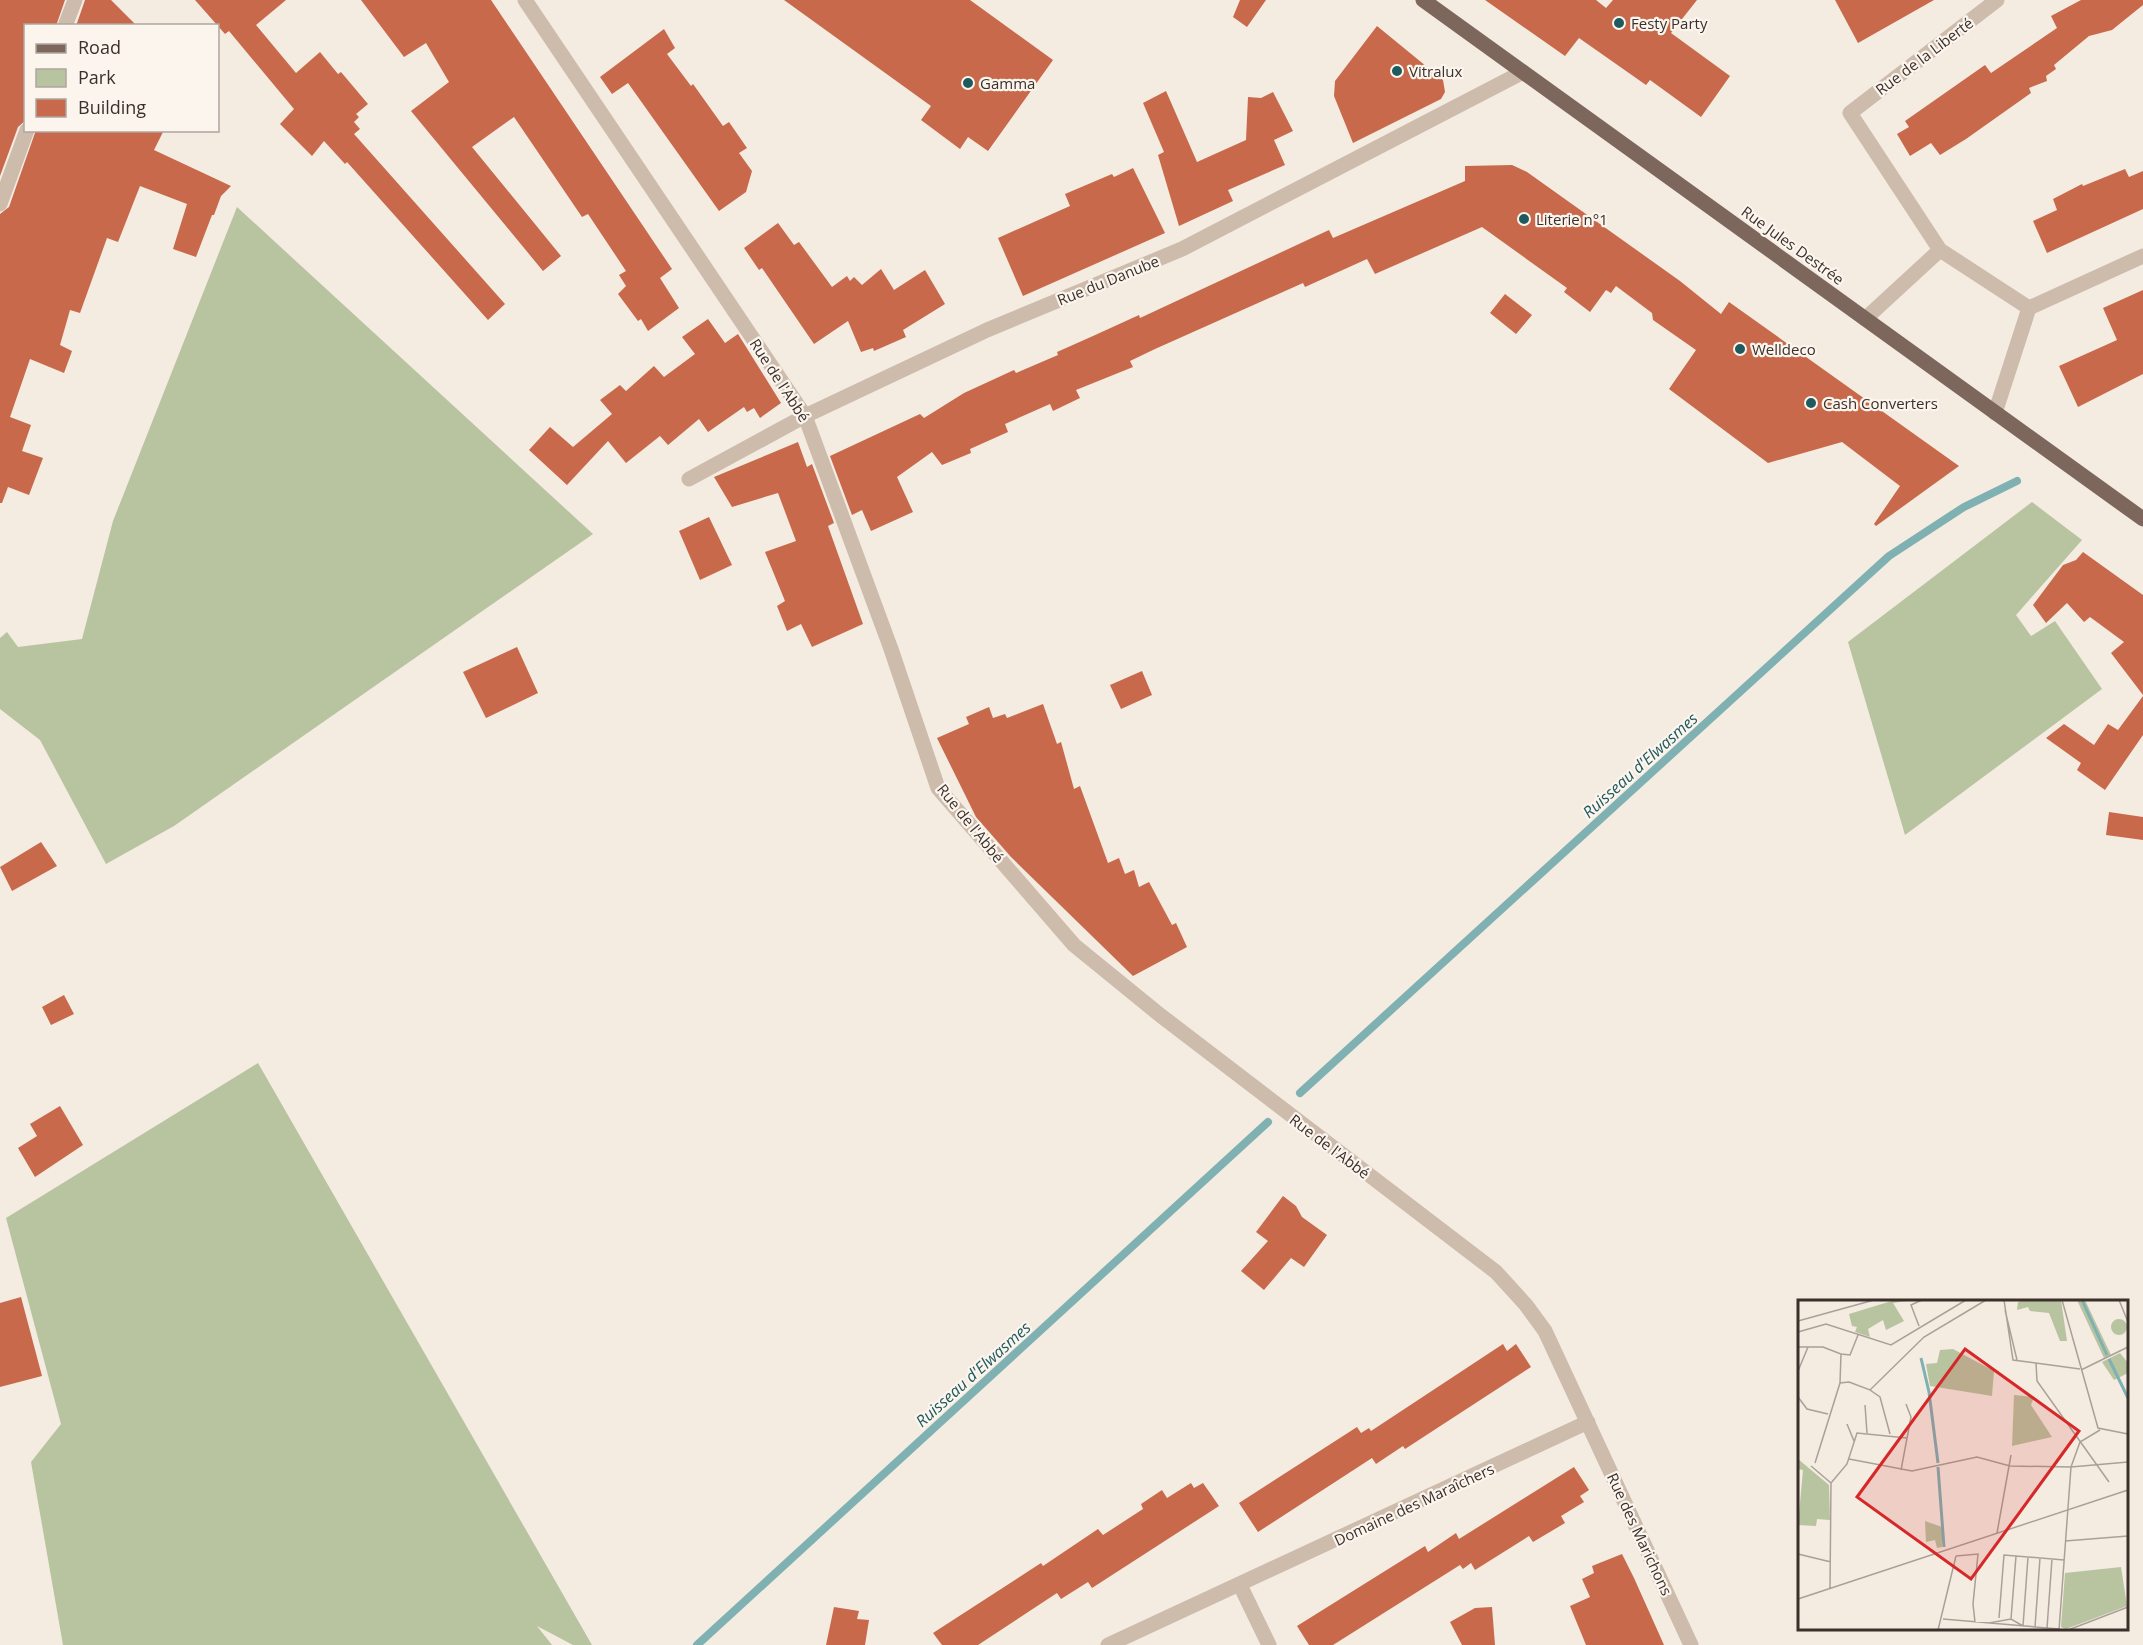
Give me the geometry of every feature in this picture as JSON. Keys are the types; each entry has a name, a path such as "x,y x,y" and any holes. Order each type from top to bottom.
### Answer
{"main road":[{"name":"Rue Jules Destrée","path":"1423,0 2143,519"}],"street":[{"path":"66,24 75,0"},
{"name":"Rue de l'Abbé","path":"525,0 805,416 891,649 938,788 1074,945 1160,1015 1496,1272 1526,1305 1545,1331 1588,1422"},
{"name":"Rue de la Liberté","path":"1940,250 1850,113 1997,0"},
{"name":"Rue du Danube","path":"689,479 805,416 987,330 1182,249 1523,72"},
{"path":"0,204 26,132"},
{"path":"1864,319 1940,250 2029,308"},
{"path":"1995,413 2029,308 2143,256"},
{"name":"Domaine des Maraîchers","path":"1108,1645 1588,1422"},
{"name":"Rue des Marichons","path":"1588,1422 1691,1645"},
{"path":"1240,1585 1269,1645"}],"green space":[{"path":"237,207 593,534 174,826 106,864 40,740 0,709 0,638 7,632 18,647 82,639 113,521"},
{"path":"2032,502 2082,540 2016,615 2031,636 2055,621 2102,689 1905,835 1848,642"},
{"path":"258,1063 592,1645 573,1645 537,1626 552,1645 63,1645 31,1462 61,1424 6,1218"}],"building":[{"path":"0,0 65,0 57,24 24,24 24,122 18,127 0,176"},
{"path":"85,0 111,0 135,24 77,24"},
{"path":"195,0 286,0 256,25 296,73 320,52 338,74 341,72 368,104 356,114 359,117 354,122 360,129 354,134 505,304 488,320 347,162 345,164 324,141 312,156 280,124 294,109 229,31 225,34 219,24 216,24"},
{"path":"361,0 491,0 672,269 660,278 679,308 648,331 641,319 638,321 618,294 626,286 619,275 626,271 588,214 582,217 514,117 472,147 561,256 543,271 411,111 449,82 426,43 404,57"},
{"name":"Gamma","path":"784,0 970,0 1053,60 988,151 968,137 960,149 921,120 931,106"},
{"path":"1240,0 1266,0 1247,27 1233,17"},
{"path":"1485,0 1596,0 1606,8 1613,0 1697,0 1671,33 1730,76 1701,117 1650,80 1646,85 1579,38 1565,56"},
{"path":"1835,0 1934,0 1858,43"},
{"path":"2081,0 2143,0 2143,5 2112,30 2089,36 2054,65 2056,69 2046,76 2047,81 2029,88 2031,93 1966,139 1940,155 1931,143 1910,156 1897,134 1909,127 1905,121 1985,65 1991,73 2057,28 2051,16"},
{"path":"1377,26 1443,80 1445,92 1441,99 1353,143 1334,96 1335,81"},
{"path":"664,29 675,48 667,54 691,86 693,84 723,126 729,122 747,148 739,153 752,171 746,192 719,211 628,83 612,94 600,77"},
{"path":"1166,91 1197,162 1246,140 1248,97 1261,98 1273,92 1293,131 1274,140 1285,165 1228,190 1233,201 1179,226 1158,155 1164,152 1143,103"},
{"path":"35,132 163,132 154,150 231,186 221,196 196,257 173,249 187,204 140,186 118,242 107,238 80,313 70,310 60,345 72,351 64,373 30,359 10,417 31,425 22,451 43,458 29,495 8,487 0,503 0,214 9,207"},
{"path":"1512,165 1527,172 1680,281 1721,314 1729,302 1959,466 1876,526 1874,524 1900,486 1842,442 1768,463 1669,389 1696,350 1653,320 1652,313 1616,286 1611,293 1606,290 1590,312 1564,292 1567,288 1482,227 1375,274 1367,259 1305,287 1303,283 1155,349 1130,361 1133,367 1076,390 1080,398 1053,411 1050,404 1005,424 1008,432 970,449 971,453 942,465 932,452 897,477 913,512 871,531 862,510 852,515 830,456 920,414 924,418 964,393 1014,370 1016,373 1058,355 1057,352 1139,315 1140,318 1329,230 1333,238 1465,181 1465,166"},
{"path":"1133,168 1165,233 1023,296 998,238 1070,206 1065,194 1112,174 1114,177"},
{"path":"2125,169 2129,177 2143,171 2143,209 2047,253 2033,221 2057,210 2053,199 2082,184 2083,186"},
{"path":"778,223 794,245 799,242 832,287 847,276 850,281 854,277 862,285 881,269 894,290 925,270 945,304 903,330 906,337 874,351 873,348 861,352 848,321 814,344 762,268 759,270 744,248"},
{"path":"2143,290 2143,374 2078,407 2059,366 2117,340 2103,308"},
{"path":"1505,294 1532,315 1516,334 1490,313"},
{"path":"708,319 725,343 738,334 781,403 760,418 754,408 747,412 744,407 708,432 699,419 668,445 660,436 626,463 608,441 567,485 529,450 550,427 573,447 612,414 600,400 620,385 626,391 654,366 664,377 695,354 682,337"},
{"path":"798,442 807,467 812,464 834,523 828,526 863,624 812,647 801,624 787,631 777,606 785,601 765,552 796,541 778,493 732,507 714,477"},
{"path":"709,517 732,565 700,580 679,531"},
{"path":"2083,552 2143,595 2143,695 2111,653 2124,642 2090,617 2084,622 2067,603 2046,623 2033,605 2063,565 2076,560"},
{"path":"517,647 538,693 486,718 463,672"},
{"path":"1142,671 1152,695 1121,709 1110,685"},
{"path":"2143,696 2143,735 2105,790 2077,770 2081,763 2046,738 2064,724 2094,745 2108,724 2118,730"},
{"path":"1043,704 1057,744 1061,742 1074,789 1080,786 1108,863 1119,858 1125,874 1134,870 1139,887 1149,882 1172,925 1176,923 1187,947 1133,976 1011,857 976,817 937,738 969,724 966,717 989,707 993,718 1005,714 1007,718"},
{"path":"2109,812 2143,817 2143,840 2106,835"},
{"path":"41,842 57,866 12,891 0,867"},
{"path":"64,995 74,1014 51,1025 42,1007"},
{"path":"60,1106 83,1145 35,1177 18,1148 37,1136 30,1124"},
{"path":"1283,1196 1296,1206 1302,1217 1327,1235 1304,1267 1291,1258 1264,1290 1241,1271 1268,1241 1256,1232"},
{"path":"21,1297 42,1376 0,1387 0,1303"},
{"path":"1503,1344 1507,1351 1516,1344 1531,1367 1405,1449 1403,1446 1376,1464 1372,1458 1258,1532 1239,1503 1357,1427 1361,1433 1369,1428 1371,1431"},
{"path":"1574,1467 1589,1490 1580,1496 1584,1502 1561,1516 1565,1523 1533,1542 1529,1536 1475,1570 1471,1563 1463,1569 1460,1565 1333,1645 1309,1645 1297,1626 1425,1546 1428,1552 1456,1533 1459,1539"},
{"path":"1191,1483 1194,1488 1203,1483 1219,1506 1092,1588 1088,1582 1061,1599 1057,1593 978,1645 942,1645 933,1633 1041,1563 1043,1566 1098,1529 1103,1535 1143,1509 1141,1504 1162,1490 1167,1498"},
{"path":"1622,1554 1664,1645 1586,1645 1570,1606 1590,1597 1582,1579 1594,1573 1592,1566"},
{"path":"834,1607 859,1611 857,1619 869,1620 865,1645 826,1645"},
{"path":"1492,1607 1495,1645 1462,1645 1450,1622 1475,1608"}],"waterway":[{"name":"Ruisseau d'Elwasmes","path":"1300,1093 1889,556 1964,507 2017,481"},
{"name":"Ruisseau d'Elwasmes","path":"697,1645 1268,1122"}],"place":[{"name":"Festy Party","path":"1619,23"},
{"name":"Vitralux","path":"1397,71"},
{"name":"Gamma","path":"968,83"},
{"name":"Literie n°1","path":"1524,219"},
{"name":"Welldeco","path":"1740,349"},
{"name":"Cash Converters","path":"1811,403"}]}
